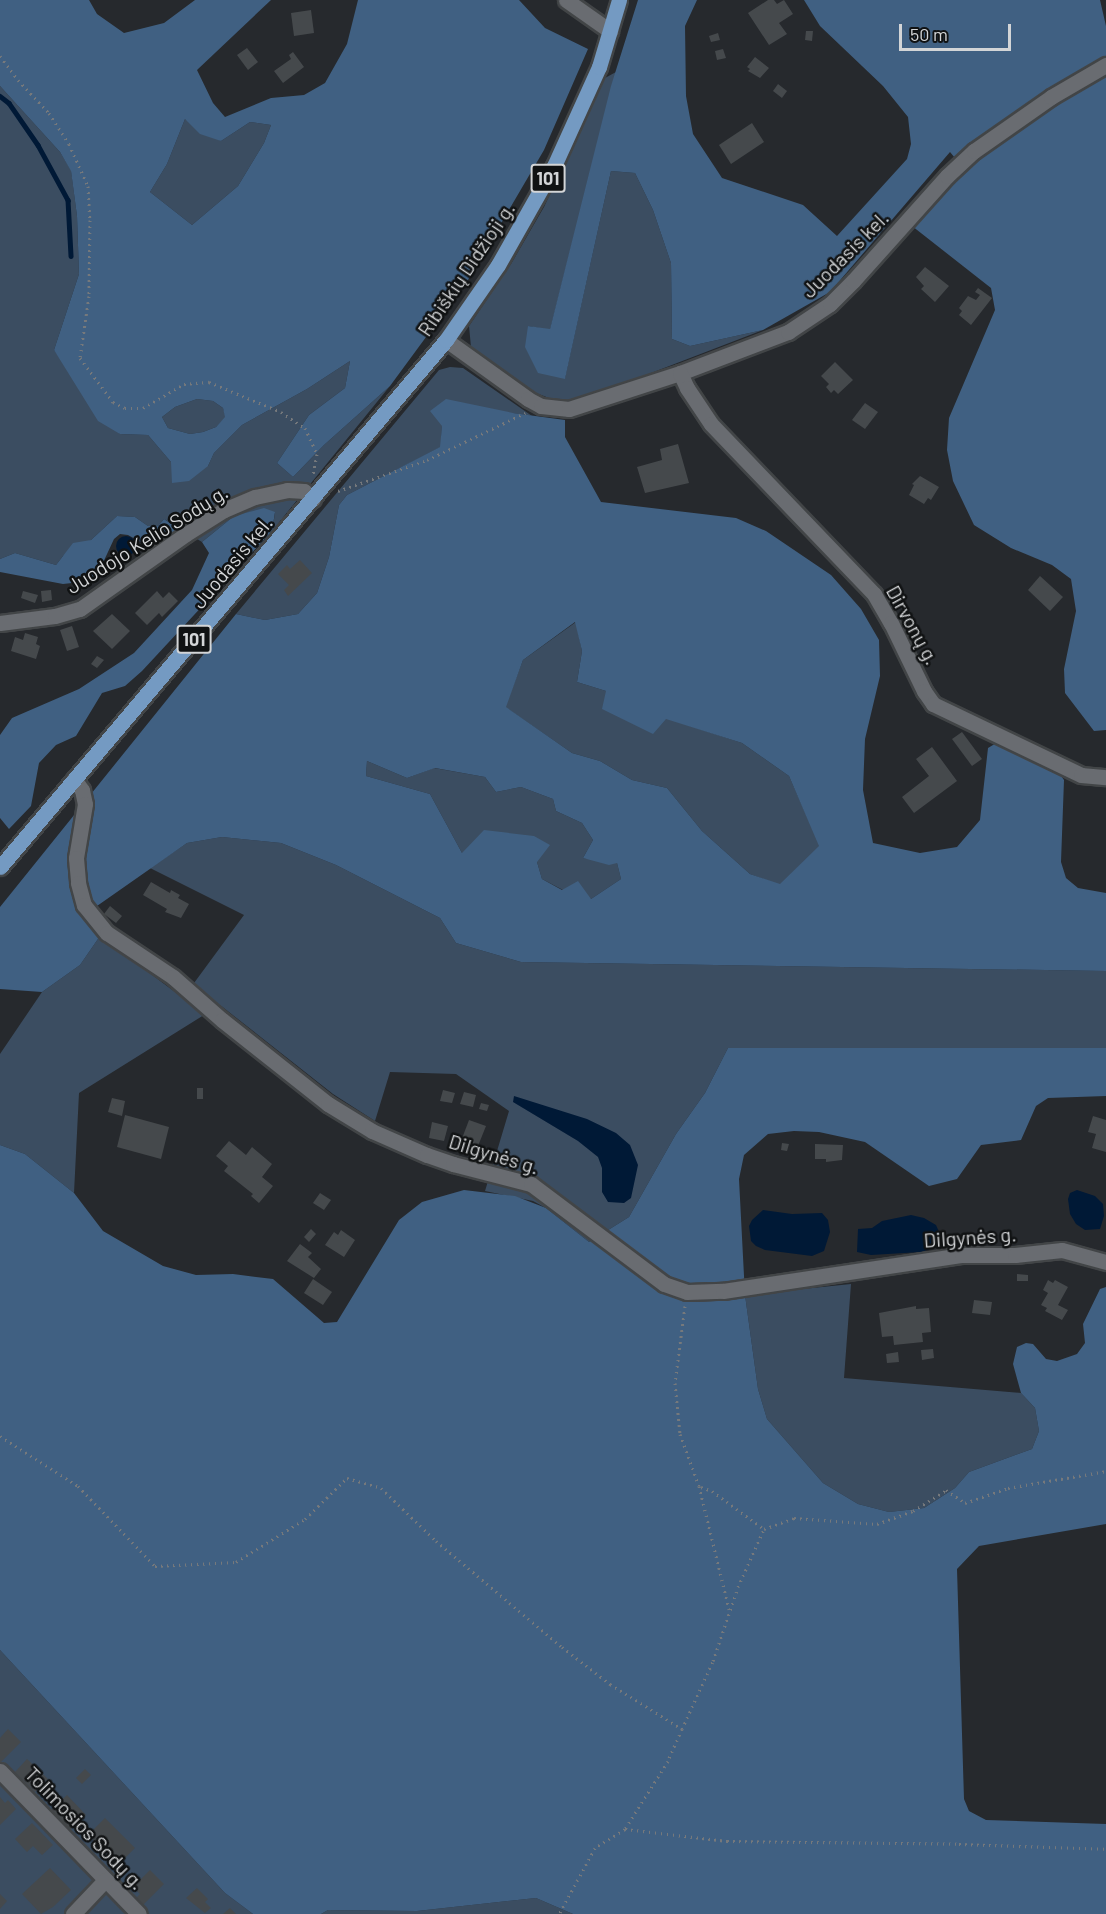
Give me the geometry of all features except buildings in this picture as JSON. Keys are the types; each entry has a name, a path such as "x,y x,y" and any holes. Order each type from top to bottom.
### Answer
{"main road":[{"name":"Ribiškių Didžioji g.","path":"309,495 446,340 498,265 531,210 582,104 610,31 619,0"},
{"name":"Juodasis kel.","path":"0,867 309,495"}],"street":[{"path":"566,0 610,31"},
{"name":"Juodasis kel.","path":"446,340 505,384 541,406 569,409 680,373 778,336 807,321 853,281 947,177 974,152 1042,103 1106,65"},
{"name":"Dirvonų g.","path":"680,373 687,388 711,424 874,594 891,623 924,692 933,704 980,724 1081,775 1106,777"},
{"name":"Juodojo Kelio Sodų g.","path":"0,623 55,616 80,609 224,510 255,497 287,490 309,495"},
{"name":"Dilgynės g.","path":"74,779 82,790 85,804 76,858 78,883 84,905 107,933 172,977 222,1020 337,1109 372,1131 428,1155 453,1164 531,1184 664,1284 687,1292 723,1291 962,1255 1015,1255 1062,1250 1106,1262"},
{"name":"Tolimosios Sodų g.","path":"0,1771 139,1914"},
{"path":"73,1914 105,1880"}],"path":[{"path":"0,56 48,113 69,144 88,186 89,296 80,358 113,402 125,408 142,408 184,384 209,381 281,412 305,428 317,454 309,495 427,460 541,406"},
{"path":"687,1292 675,1383 680,1434 699,1486 730,1611"},
{"path":"0,1436 78,1486 155,1566 236,1562 305,1519 346,1478 381,1488 436,1541 562,1647 610,1684 682,1729"},
{"path":"559,1914 595,1848 626,1829 668,1761 712,1661 764,1529 794,1518 877,1524 913,1511 946,1490 965,1503 1008,1488 1106,1471"},
{"path":"699,1486 712,1491 764,1529"},
{"path":"626,1829 727,1841 959,1844 1106,1849"}],"shaded area":[{"path":"0,0 89,0 97,14 124,33 164,23 195,0 271,0 197,70 213,103 225,117 271,98 304,95 325,83 347,44 358,0 519,0 545,28 588,49 544,150 468,280 390,386 324,445 293,477 277,463 309,415 345,388 350,361 307,389 242,425 214,453 208,466 189,481 172,483 171,462 148,435 120,434 98,421 54,350 79,274 77,216 71,171 60,152 0,86","holes":["185,119 200,134 221,141 250,122 271,125 264,143 238,186 192,225 150,192 167,164","197,399 213,401 223,408 225,417 216,427 203,432 190,434 168,428 162,417 175,407"]},
{"path":"638,0 697,0 685,26 686,96 693,134 722,178 803,205 837,236 907,159 911,144 908,117 883,86 820,26 804,0 1100,0 1106,26 1106,730 1094,731 1065,693 1064,669 1076,611 1071,579 1052,565 1011,548 974,525 953,481 947,450 949,418 995,310 991,288 912,226 965,170 950,152 830,292 763,330 690,346 672,339 671,263 653,210 635,173 611,171 565,379 538,373 525,347 528,326 550,329 611,86"},
{"path":"616,72 550,330 528,326 565,378 611,171 635,173 653,210 671,263 672,339 690,346 763,330 599,393 567,401 554,400 526,389 471,347 469,326 511,264 544,207 605,78"},
{"path":"0,86 60,152 71,170 77,216 79,274 54,350 120,434 148,435 171,462 208,466 214,453 242,425 307,389 350,361 345,388 309,415 277,463 293,477 324,445 390,386 272,531 275,513 234,516 202,542 164,519 158,526 148,526 135,517 117,516 91,540 63,556 56,565 15,553 0,559"},
{"path":"185,119 221,141 250,122 271,125 264,143 238,186 192,225 150,192 167,164"},
{"path":"450,367 463,368 532,416 513,413 442,426 441,447 347,495 339,505 329,557 317,593 298,614 265,620 236,614 439,370"},
{"path":"197,399 213,401 223,408 226,417 216,427 203,432 190,434 168,428 162,417 175,407"},
{"path":"446,399 513,413 565,420 565,437 601,502 736,518 766,531 831,575 861,609 879,640 880,676 865,739 863,790 873,843 920,853 957,847 980,820 988,748 998,742 1053,765 1064,780 1061,862 1066,878 1078,888 1106,893 1106,971 521,962 456,943 440,918 336,865 281,843 222,837 187,843 97,906 100,936 80,965 42,992 0,989 0,907 236,614 265,620 298,614 317,593 329,557 339,505 347,495 440,447 442,426 430,411","holes":["575,622 582,651 577,682 606,691 602,709 653,734 666,719 742,743 789,776 819,846 780,884 750,874 702,831 667,788 632,780 600,761 572,753 506,707 523,660","367,761 407,778 435,768 485,777 496,792 521,787 553,799 556,811 582,823 593,840 583,858 609,865 617,863 621,879 591,899 578,881 562,890 542,879 537,862 550,845 534,836 484,830 462,853 430,794 366,776"]},
{"path":"264,508 275,512 272,531 142,671 125,686 102,693 76,736 56,745 39,763 31,806 9,829 0,818 0,735 12,718 79,689 134,653 192,590 209,553 202,542 234,516"},
{"path":"117,516 135,517 148,526 158,526 164,519 179,529 155,544 146,545 128,535 120,534 114,539 101,567 90,581 63,584 0,572 0,559 15,553 56,565 73,543 91,540"},
{"path":"126,536 133,539 136,546 133,553 126,556 119,553 116,546 119,539"},
{"path":"576,622 582,651 577,682 606,691 666,718 742,743 789,776 820,846 780,885 750,874 702,831 667,788 632,780 600,761 572,753 505,707 523,660"},
{"path":"367,761 407,778 434,768 485,777 496,792 521,787 553,799 556,811 582,823 593,840 583,858 617,863 621,879 591,899 563,890 542,879 537,862 462,853 430,794 366,776"},
{"path":"222,837 281,843 336,865 440,918 456,943 521,962 1106,971 1106,1048 728,1048 705,1093 676,1134 629,1217 589,1242 546,1208 533,1201 485,1191 509,1111 456,1074 390,1072 375,1121 333,1094 220,1005 79,1093 74,1193 25,1154 0,1145 0,1054 42,992 80,965 100,936 183,998 244,915 150,868 187,843"},
{"path":"728,1048 1106,1048 1106,1096 1048,1098 1036,1106 1021,1140 981,1145 957,1179 929,1186 865,1142 819,1132 794,1131 768,1134 744,1155 739,1179 745,1295 758,1389 767,1419 823,1483 858,1504 889,1512 924,1508 955,1488 969,1472 1032,1449 1039,1431 1035,1408 1021,1393 1013,1364 1017,1347 1026,1343 1033,1344 1046,1359 1057,1361 1077,1354 1085,1343 1083,1324 1100,1289 1106,1287 1106,1524 979,1546 957,1569 964,1799 969,1811 986,1820 1106,1824 1106,1914 573,1914 536,1898 417,1911 328,1910 321,1914 253,1914 225,1893 0,1650 0,1145 25,1154 74,1193 103,1231 163,1266 196,1275 233,1274 273,1279 324,1323 337,1322 399,1220 422,1202 464,1190 515,1196 546,1208 589,1242 629,1217 676,1134 705,1093"},
{"path":"514,1096 587,1119 616,1133 630,1145 638,1165 631,1198 624,1203 608,1202 602,1192 602,1168 598,1157 578,1141 513,1102"},
{"path":"1077,1190 1095,1196 1103,1204 1104,1216 1100,1229 1085,1230 1076,1224 1070,1214 1068,1199 1070,1193"},
{"path":"763,1210 792,1214 822,1213 828,1220 830,1232 824,1251 812,1256 765,1250 756,1246 751,1241 749,1226"},
{"path":"911,1215 924,1218 936,1225 943,1241 939,1246 921,1252 871,1255 857,1252 858,1229 872,1228 882,1221"},
{"path":"851,1284 844,1378 1021,1393 1035,1408 1039,1431 1032,1449 969,1472 955,1488 924,1508 889,1512 858,1504 823,1483 767,1419 758,1389 745,1295"},
{"path":"0,1650 225,1893 253,1914 0,1914"},
{"path":"536,1898 573,1914 321,1914 328,1910 417,1911"}],"waterway":[{"path":"0,96 9,103 38,145 68,200 71,256"}]}
